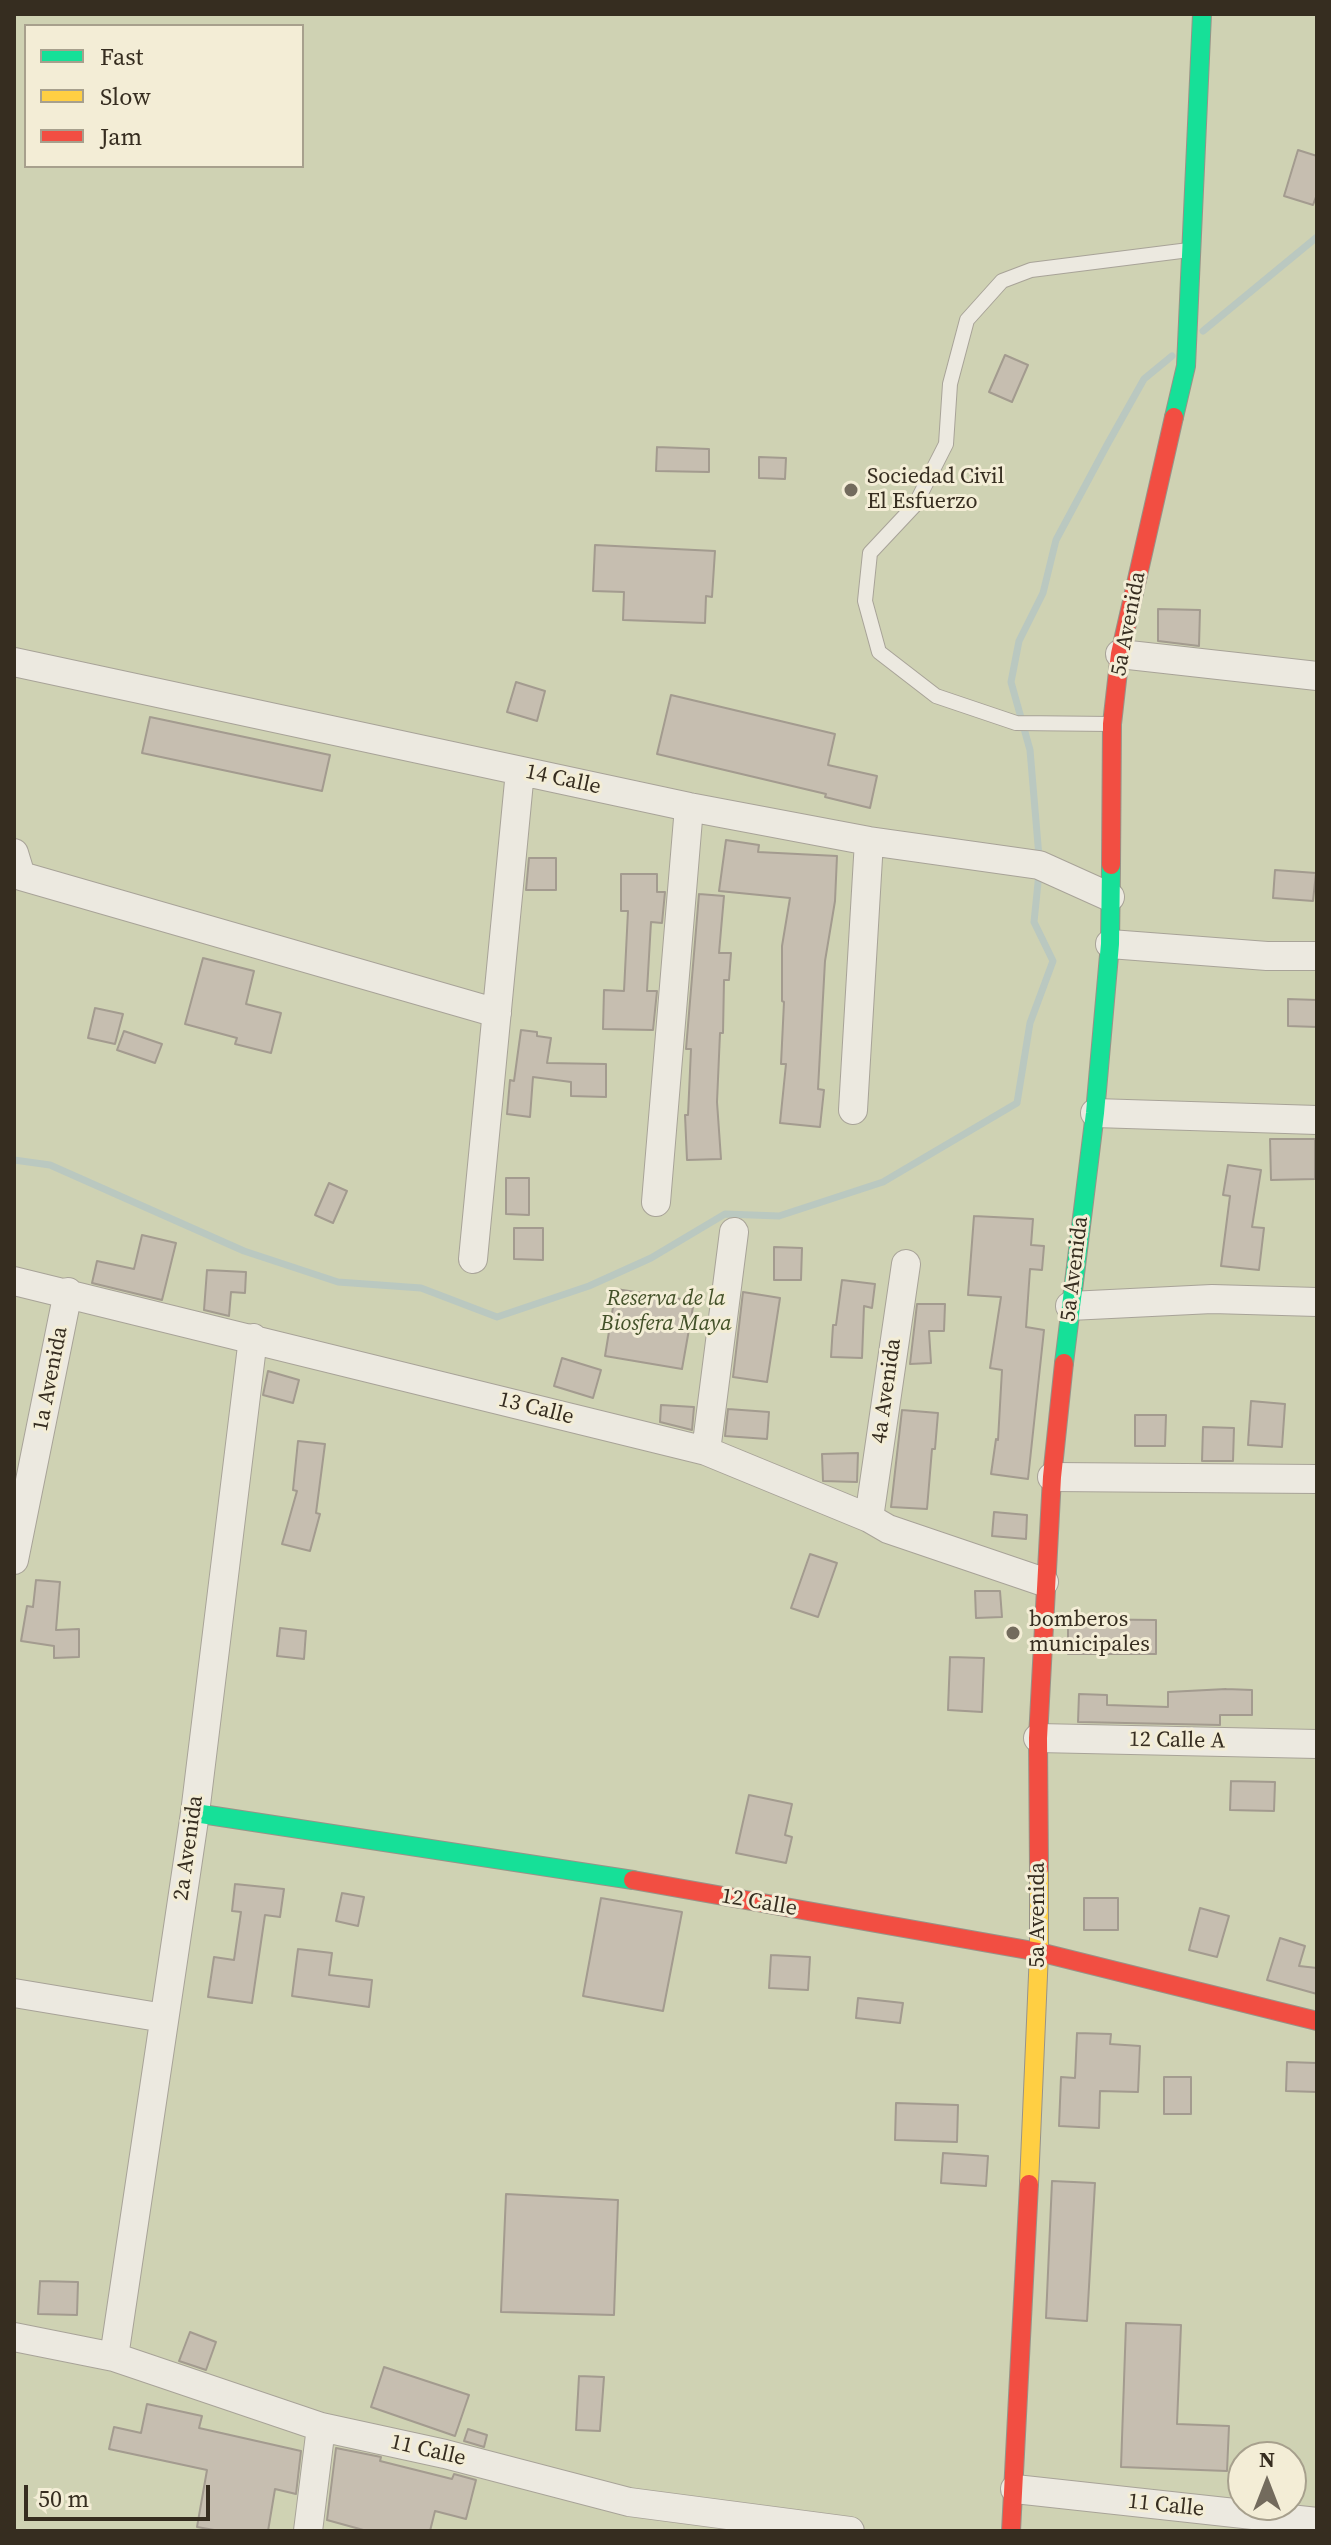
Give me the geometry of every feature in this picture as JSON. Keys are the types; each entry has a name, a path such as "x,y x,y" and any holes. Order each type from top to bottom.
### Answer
{"street":[{"name":"5a Avenida","path":"1011,2531 1039,1952 1038,1738 1044,1582 1052,1477 1095,1113 1110,944 1112,724 1120,654 1186,366 1202,14"},
{"path":"1120,654 1317,676"},
{"name":"14 Calle","path":"14,662 689,807 869,841 1039,865 1110,897"},
{"path":"473,1259 520,771"},
{"path":"656,1202 689,807"},
{"path":"853,1110 869,841"},
{"path":"14,853 21,876 497,1013"},
{"path":"1110,944 1267,956 1317,956"},
{"path":"1095,1113 1317,1120"},
{"path":"706,1451 734,1232"},
{"name":"4a Avenida","path":"869,1518 906,1264"},
{"name":"13 Calle","path":"14,1281 706,1451 869,1518 888,1529 1044,1582"},
{"name":"1a Avenida","path":"14,1560 68,1292"},
{"path":"1070,1306 1212,1299 1317,1302"},
{"name":"2a Avenida","path":"114,2357 195,1813 253,1338"},
{"path":"1052,1477 1317,1479"},
{"name":"12 Calle A","path":"1038,1738 1317,1744"},
{"name":"12 Calle","path":"195,1813 620,1878 1039,1952 1317,2021"},
{"path":"14,1993 164,2018"},
{"name":"11 Calle","path":"14,2337 114,2357 321,2427 445,2454 629,2502 850,2531"},
{"path":"308,2531 321,2427"},
{"name":"11 Calle","path":"1015,2489 1317,2522"}],"lane":[{"path":"1112,724 1016,723 936,696 879,652 865,601 870,553 915,505 946,444 950,384 967,320 1002,281 1031,270 1193,249"}],"green space":[{"name":"Reserva de la Biosfera Maya","path":"14,14 1317,14 1317,2531 14,2531"}],"building":[{"path":"1298,150 1317,156 1317,194 1313,205 1284,196"},
{"path":"1005,355 1028,365 1012,402 989,392"},
{"path":"657,447 709,449 709,472 656,471"},
{"path":"759,457 786,458 785,479 759,478"},
{"path":"595,545 715,551 712,597 706,596 705,623 623,620 624,592 593,591"},
{"path":"1158,609 1200,610 1199,646 1158,641"},
{"path":"516,682 545,691 537,721 507,712"},
{"path":"671,695 835,734 828,765 877,776 870,808 825,797 826,794 657,754"},
{"path":"150,717 330,755 322,791 142,753"},
{"path":"726,840 759,845 758,852 837,856 835,901 825,961 818,1089 824,1090 820,1127 780,1123 786,1064 781,1064 784,1002 782,946 790,898 719,891"},
{"path":"529,858 556,858 556,890 526,890"},
{"path":"1275,870 1316,873 1313,901 1273,898"},
{"path":"621,874 657,874 657,892 665,892 662,923 651,922 647,991 657,991 653,1030 603,1029 604,990 624,991 628,911 621,911"},
{"path":"699,894 724,896 719,953 731,953 729,980 724,980 723,1033 720,1033 717,1102 721,1159 687,1160 685,1115 688,1115 691,1049 686,1049"},
{"path":"203,958 254,971 246,1004 281,1013 271,1053 235,1044 237,1038 185,1024"},
{"path":"1288,999 1317,1000 1317,1027 1288,1026"},
{"path":"95,1008 123,1014 115,1044 88,1038"},
{"path":"521,1030 551,1038 547,1063 606,1064 606,1097 571,1096 571,1082 533,1077 530,1117 507,1114 510,1080 514,1081"},
{"path":"124,1031 162,1044 155,1063 117,1050"},
{"path":"1270,1139 1315,1139 1315,1179 1271,1180"},
{"path":"1228,1165 1261,1170 1252,1227 1264,1228 1259,1270 1221,1266 1230,1196 1223,1195"},
{"path":"506,1178 529,1178 529,1215 506,1214"},
{"path":"329,1183 347,1191 333,1223 315,1215"},
{"path":"974,1216 1033,1219 1031,1245 1044,1246 1042,1270 1030,1269 1026,1327 1044,1330 1028,1479 991,1474 998,1440 1002,1370 990,1368 1001,1297 968,1295"},
{"path":"514,1228 543,1228 543,1260 514,1259"},
{"path":"142,1235 176,1243 162,1300 92,1283 97,1261 134,1269"},
{"path":"774,1247 802,1248 801,1280 774,1280"},
{"path":"207,1270 246,1272 245,1293 231,1292 229,1316 204,1310"},
{"path":"842,1280 875,1284 872,1308 864,1306 862,1358 831,1357 833,1325 836,1325"},
{"path":"616,1289 694,1301 682,1369 605,1356"},
{"path":"743,1292 780,1298 767,1382 733,1377"},
{"path":"917,1304 945,1304 944,1331 929,1331 931,1363 910,1364"},
{"path":"562,1358 601,1370 593,1398 554,1386"},
{"path":"268,1371 299,1380 293,1403 263,1395"},
{"path":"1251,1401 1285,1404 1282,1447 1248,1445"},
{"path":"661,1405 694,1407 692,1430 660,1422"},
{"path":"728,1409 769,1412 767,1439 725,1436"},
{"path":"902,1410 938,1413 927,1509 891,1507"},
{"path":"1135,1415 1166,1415 1165,1446 1135,1446"},
{"path":"1203,1427 1234,1428 1233,1461 1202,1461"},
{"path":"298,1441 325,1444 316,1513 320,1514 310,1551 282,1544 297,1491 293,1490"},
{"path":"858,1453 857,1482 823,1481 822,1454"},
{"path":"994,1512 1027,1515 1026,1539 992,1536"},
{"path":"810,1554 837,1563 818,1617 791,1608"},
{"path":"36,1580 60,1582 56,1630 79,1629 79,1657 54,1658 54,1646 21,1641 27,1606 33,1607"},
{"path":"975,1591 1000,1591 1002,1617 976,1618"},
{"path":"1068,1619 1156,1620 1156,1654 1068,1654"},
{"path":"280,1628 306,1631 304,1659 277,1656"},
{"path":"950,1657 984,1658 982,1712 948,1710"},
{"path":"1252,1690 1252,1715 1220,1715 1220,1725 1078,1722 1079,1694 1107,1695 1107,1705 1168,1707 1168,1692"},
{"path":"1231,1781 1275,1782 1274,1811 1230,1810"},
{"path":"749,1795 792,1804 785,1835 792,1837 786,1863 736,1853"},
{"path":"235,1884 284,1889 280,1917 265,1915 252,2003 208,1997 214,1957 234,1960 241,1912 232,1911"},
{"path":"342,1893 364,1897 358,1926 336,1921"},
{"path":"601,1898 682,1912 663,2011 583,1996"},
{"path":"1084,1898 1118,1898 1118,1930 1084,1930"},
{"path":"1200,1908 1229,1916 1217,1957 1189,1950"},
{"path":"1280,1938 1305,1946 1299,1966 1317,1968 1317,1994 1267,1980"},
{"path":"298,1949 332,1953 329,1975 372,1980 369,2007 292,1996"},
{"path":"771,1955 810,1957 808,1990 769,1988"},
{"path":"858,1998 903,2003 900,2023 856,2018"},
{"path":"1077,2033 1111,2034 1110,2044 1140,2046 1138,2092 1100,2091 1099,2128 1059,2126 1061,2077 1075,2078"},
{"path":"1287,2062 1317,2063 1317,2092 1286,2091"},
{"path":"1164,2077 1191,2077 1191,2114 1164,2114"},
{"path":"896,2103 958,2105 957,2142 895,2140"},
{"path":"943,2153 988,2156 986,2186 941,2183"},
{"path":"1052,2181 1095,2183 1087,2321 1046,2318"},
{"path":"506,2194 618,2200 614,2315 501,2312"},
{"path":"40,2281 78,2282 77,2315 38,2314"},
{"path":"1126,2323 1181,2325 1177,2424 1229,2426 1227,2471 1121,2467"},
{"path":"190,2332 216,2342 206,2370 179,2361"},
{"path":"384,2367 469,2395 455,2436 371,2407"},
{"path":"579,2376 604,2377 600,2431 576,2430"},
{"path":"147,2404 202,2416 199,2428 301,2451 296,2494 275,2489 268,2531 220,2531 197,2527 207,2470 109,2449 114,2427 141,2433"},
{"path":"468,2429 487,2435 484,2447 464,2441"},
{"path":"336,2448 381,2457 380,2461 452,2479 454,2474 476,2480 466,2519 435,2511 430,2531 367,2531 327,2520"}],"waterway":[{"path":"1203,331 1317,237"},
{"path":"1039,857 1030,750 1011,682 1019,641 1043,593 1056,540 1144,379 1172,356"},
{"path":"14,1160 50,1165 244,1251 338,1282 421,1288 497,1317 589,1286 651,1258 725,1214 779,1216 883,1182 1017,1103 1030,1023 1053,961 1034,922 1039,873"}],"traffic: fast":[{"path":"1174,417 1186,366 1202,14"},
{"path":"1064,1363 1095,1113 1110,944 1111,865"},
{"path":"195,1813 633,1880"}],"traffic: slow":[{"path":"1029,2184 1039,1952 1039,1869"}],"traffic: jam":[{"path":"1111,865 1112,724 1120,654 1174,417"},
{"path":"1039,1869 1038,1738 1052,1477 1064,1363"},
{"path":"633,1880 1039,1952 1317,2021"},
{"path":"1011,2531 1029,2184"}],"place":[{"name":"Sociedad Civil El Esfuerzo","path":"851,490"},
{"name":"bomberos municipales","path":"1013,1633"}]}
